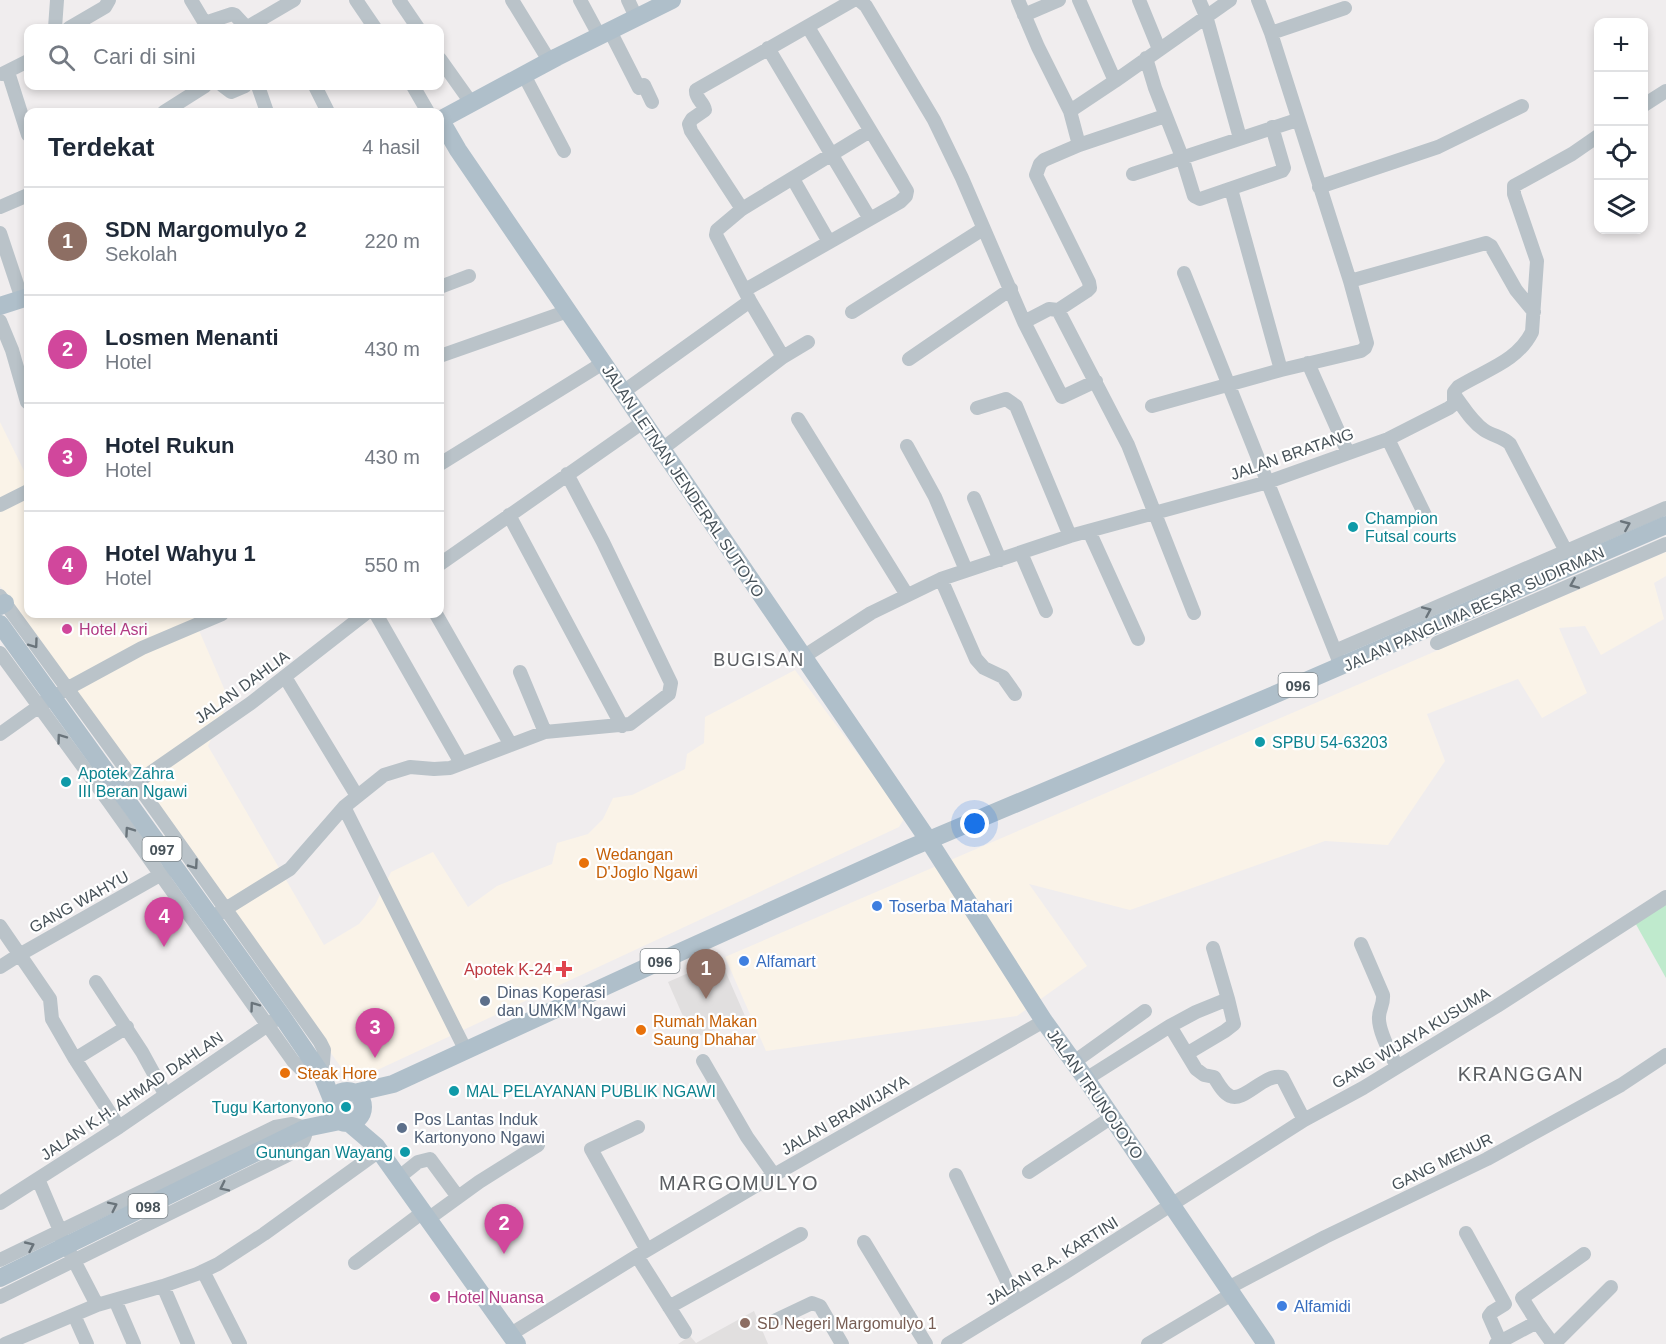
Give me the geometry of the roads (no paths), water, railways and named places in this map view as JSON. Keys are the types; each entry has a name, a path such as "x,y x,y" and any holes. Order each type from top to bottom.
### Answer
{"main road":[{"path":"444,117 672,0"},
{"name":"JALAN LETNAN JENDERAL SUTOYO","path":"444,126 458,150 929,841"},
{"path":"0,306 24,298"},
{"name":"JALAN PANGLIMA BESAR SUDIRMAN","path":"341,1098 393,1084 667,958 1004,809 1099,778 1170,730 1207,724 1282,701 1338,659 1570,558 1605,552 1666,525"},
{"name":"097","path":"0,624 122,792 167,871 218,914 275,1020 341,1098"},
{"name":"JALAN TRUNOJOYO","path":"929,841 1044,1022 1086,1079 1266,1344"},
{"name":"JALAN PANGLIMA BESAR SUDIRMAN","path":"353,1117 393,1084"},
{"path":"353,1117 361,1099 341,1098 333,1115 353,1117 514,1339"},
{"name":"098","path":"8,1275 67,1247 164,1190 254,1163 306,1128 341,1098"},
{"name":"098","path":"306,1128 353,1117"}],"street":[{"path":"55,24 57,0"},
{"path":"76,24 105,7 109,0"},
{"path":"191,0 203,20 208,22 232,14 243,24"},
{"path":"252,24 274,5 294,0"},
{"path":"356,0 372,24"},
{"path":"399,0 415,24"},
{"path":"512,0 550,62"},
{"path":"580,0 605,34 639,88 644,85 652,102"},
{"path":"628,0 636,17"},
{"path":"742,209 691,130 689,124 692,119 705,110 696,94 698,88 852,1 858,0 866,6 934,120 962,178 1024,322 1062,397 1096,381"},
{"path":"1018,0 1070,111 1078,145"},
{"path":"1024,15 1059,0"},
{"path":"1079,0 1115,81"},
{"path":"1139,0 1159,49"},
{"path":"1199,0 1206,16 1240,138"},
{"path":"1070,111 1230,0"},
{"path":"1152,406 1281,370 1361,351 1367,343 1350,281 1271,33 1258,0"},
{"path":"1271,33 1345,8"},
{"path":"623,392 748,295 829,242 900,202 906,196 908,191 808,27"},
{"path":"768,48 870,219"},
{"path":"1146,58 1193,193 1197,198 1231,189 1283,170 1272,127"},
{"path":"24,63 4,74 24,125"},
{"path":"444,65 472,104"},
{"path":"524,75 564,151"},
{"path":"170,108 200,90"},
{"path":"259,90 266,108"},
{"path":"317,90 326,108"},
{"path":"415,90 426,108"},
{"path":"1648,102 1666,91"},
{"path":"1319,187 1438,147 1522,106"},
{"path":"1024,322 1049,309 1058,310 1090,288 1036,175 1040,164 1078,145 1165,116"},
{"path":"1133,174 1297,120"},
{"path":"783,357 716,236 720,226 742,209 870,131"},
{"name":"JALAN BRATANG","path":"803,657 871,613 941,579 1071,536 1268,483 1388,439 1449,408 1454,404 1454,392 1458,387 1501,364 1518,351 1532,332 1538,261 1514,194 1514,186 1594,139"},
{"path":"793,179 829,242"},
{"path":"1231,189 1281,370"},
{"path":"0,207 24,197"},
{"path":"852,312 983,229"},
{"path":"0,233 24,295"},
{"path":"1350,281 1486,243 1491,246 1515,290 1534,312"},
{"path":"1184,273 1338,659"},
{"path":"444,285 469,276"},
{"path":"909,359 1011,289"},
{"path":"1058,310 1128,445 1194,613"},
{"path":"444,355 568,311"},
{"path":"0,321 12,350 24,392"},
{"path":"662,449 783,357 808,342"},
{"path":"444,462 603,363"},
{"path":"1308,363 1348,453"},
{"path":"1455,396 1487,432 1510,444 1570,558"},
{"path":"977,408 1006,399 1016,406 1071,536"},
{"path":"798,419 907,595"},
{"path":"444,561 643,422"},
{"path":"1388,439 1425,515"},
{"path":"908,446 935,497 966,570"},
{"path":"218,914 290,869 344,807 374,782 395,770 410,767 450,768 545,732 630,724 669,694 671,683 603,542 567,474"},
{"path":"0,505 24,493"},
{"path":"974,498 1000,560"},
{"path":"1437,643 1605,552 1666,507"},
{"path":"509,515 622,726"},
{"path":"1089,531 1137,639"},
{"path":"1605,552 1666,544"},
{"path":"1021,553 1046,611"},
{"path":"941,579 976,659 984,668 1002,677 1014,694"},
{"path":"2,601 52,697"},
{"path":"0,734 52,697 142,648 213,618"},
{"name":"JALAN DAHLIA","path":"122,792 251,704 285,677 349,618"},
{"path":"378,618 461,764"},
{"path":"438,618 511,745"},
{"path":"0,653 52,697"},
{"path":"520,672 545,732"},
{"path":"285,677 357,796"},
{"path":"122,792 323,1047 322,1075"},
{"path":"344,807 466,1050"},
{"path":"167,871 275,1020"},
{"name":"GANG WAHYU","path":"0,967 167,871"},
{"name":"GANG WIJAYA KUSUMA","path":"1172,1205 1304,1120 1363,1088 1525,988 1666,897"},
{"path":"0,926 50,999 52,1019 119,1127"},
{"path":"1361,944 1383,995 1384,1002 1378,1017 1396,1067"},
{"path":"1188,1053 1225,1031 1234,1024 1235,1020 1213,948"},
{"path":"96,982 127,1027 165,1094"},
{"path":"1086,1079 1170,1026 1228,999"},
{"path":"1074,1062 1145,1011"},
{"name":"JALAN K.H. AHMAD DAHLAN","path":"0,1203 119,1127 275,1020"},
{"name":"JALAN BRAWIJAYA","path":"514,1339 642,1253 774,1175 1044,1022"},
{"path":"1170,1026 1199,1072 1214,1077 1227,1095 1239,1097 1272,1077 1282,1077 1304,1120"},
{"path":"75,1059 127,1027"},
{"name":"GANG MENUR","path":"1148,1344 1230,1291 1325,1237 1487,1159 1621,1085 1666,1055"},
{"path":"703,1061 747,1137 774,1175"},
{"path":"1029,1172 1112,1117"},
{"path":"164,1190 275,1127 287,1124 306,1128"},
{"path":"638,1127 591,1149 669,1307 685,1332"},
{"path":"355,1263 538,1144"},
{"path":"5,1344 97,1305 164,1286 203,1271 237,1252 377,1149"},
{"path":"398,1178 418,1162 430,1159 458,1197"},
{"path":"67,1247 254,1163"},
{"path":"956,1175 1017,1302"},
{"path":"38,1179 67,1247 97,1305"},
{"name":"JALAN R.A. KARTINI","path":"948,1344 1172,1205"},
{"path":"1466,1233 1505,1304 1489,1316 1498,1343 1537,1322"},
{"path":"669,1307 801,1234"},
{"path":"864,1242 926,1344"},
{"path":"1584,1254 1522,1298 1554,1344 1611,1287"},
{"path":"203,1271 240,1344"},
{"path":"0,1297 8,1275"},
{"path":"164,1286 188,1344"},
{"path":"115,1300 134,1344"},
{"path":"774,1321 812,1303 817,1304 842,1344"},
{"path":"74,1315 87,1344"}],"place":[{"name":"Champion Futsal courts","path":"1353,527"},
{"name":"Hotel Asri","path":"67,629"},
{"name":"SPBU 54-63203","path":"1260,742"},
{"name":"Apotek Zahra III Beran Ngawi","path":"66,782"},
{"name":"Wedangan D'Joglo Ngawi","path":"584,863"},
{"name":"Toserba Matahari","path":"877,906"},
{"name":"Hotel Wahyu 1","path":"164,947"},
{"name":"Alfamart","path":"744,961"},
{"name":"Apotek K-24","path":"564,969"},
{"name":"SDN Margomulyo 2","path":"706,999"},
{"name":"Dinas Koperasi dan UMKM Ngawi","path":"485,1001"},
{"name":"Rumah Makan Saung Dhahar","path":"641,1030"},
{"name":"Hotel Rukun","path":"375,1058"},
{"name":"Steak Hore","path":"285,1073"},
{"name":"MAL PELAYANAN PUBLIK NGAWI","path":"454,1091"},
{"name":"Tugu Kartonyono","path":"346,1107"},
{"name":"Pos Lantas Induk Kartonyono Ngawi","path":"402,1128"},
{"name":"Gunungan Wayang","path":"405,1152"},
{"name":"Losmen Menanti","path":"504,1254"},
{"name":"Hotel Nuansa","path":"435,1297"},
{"name":"Alfamidi","path":"1282,1306"},
{"name":"SD Negeri Margomulyo 1","path":"745,1323"}],"district":[{"name":"BUGISAN","path":"759,660"},
{"name":"KRANGGAN","path":"1521,1074"},
{"name":"MARGOMULYO","path":"739,1183"}]}
